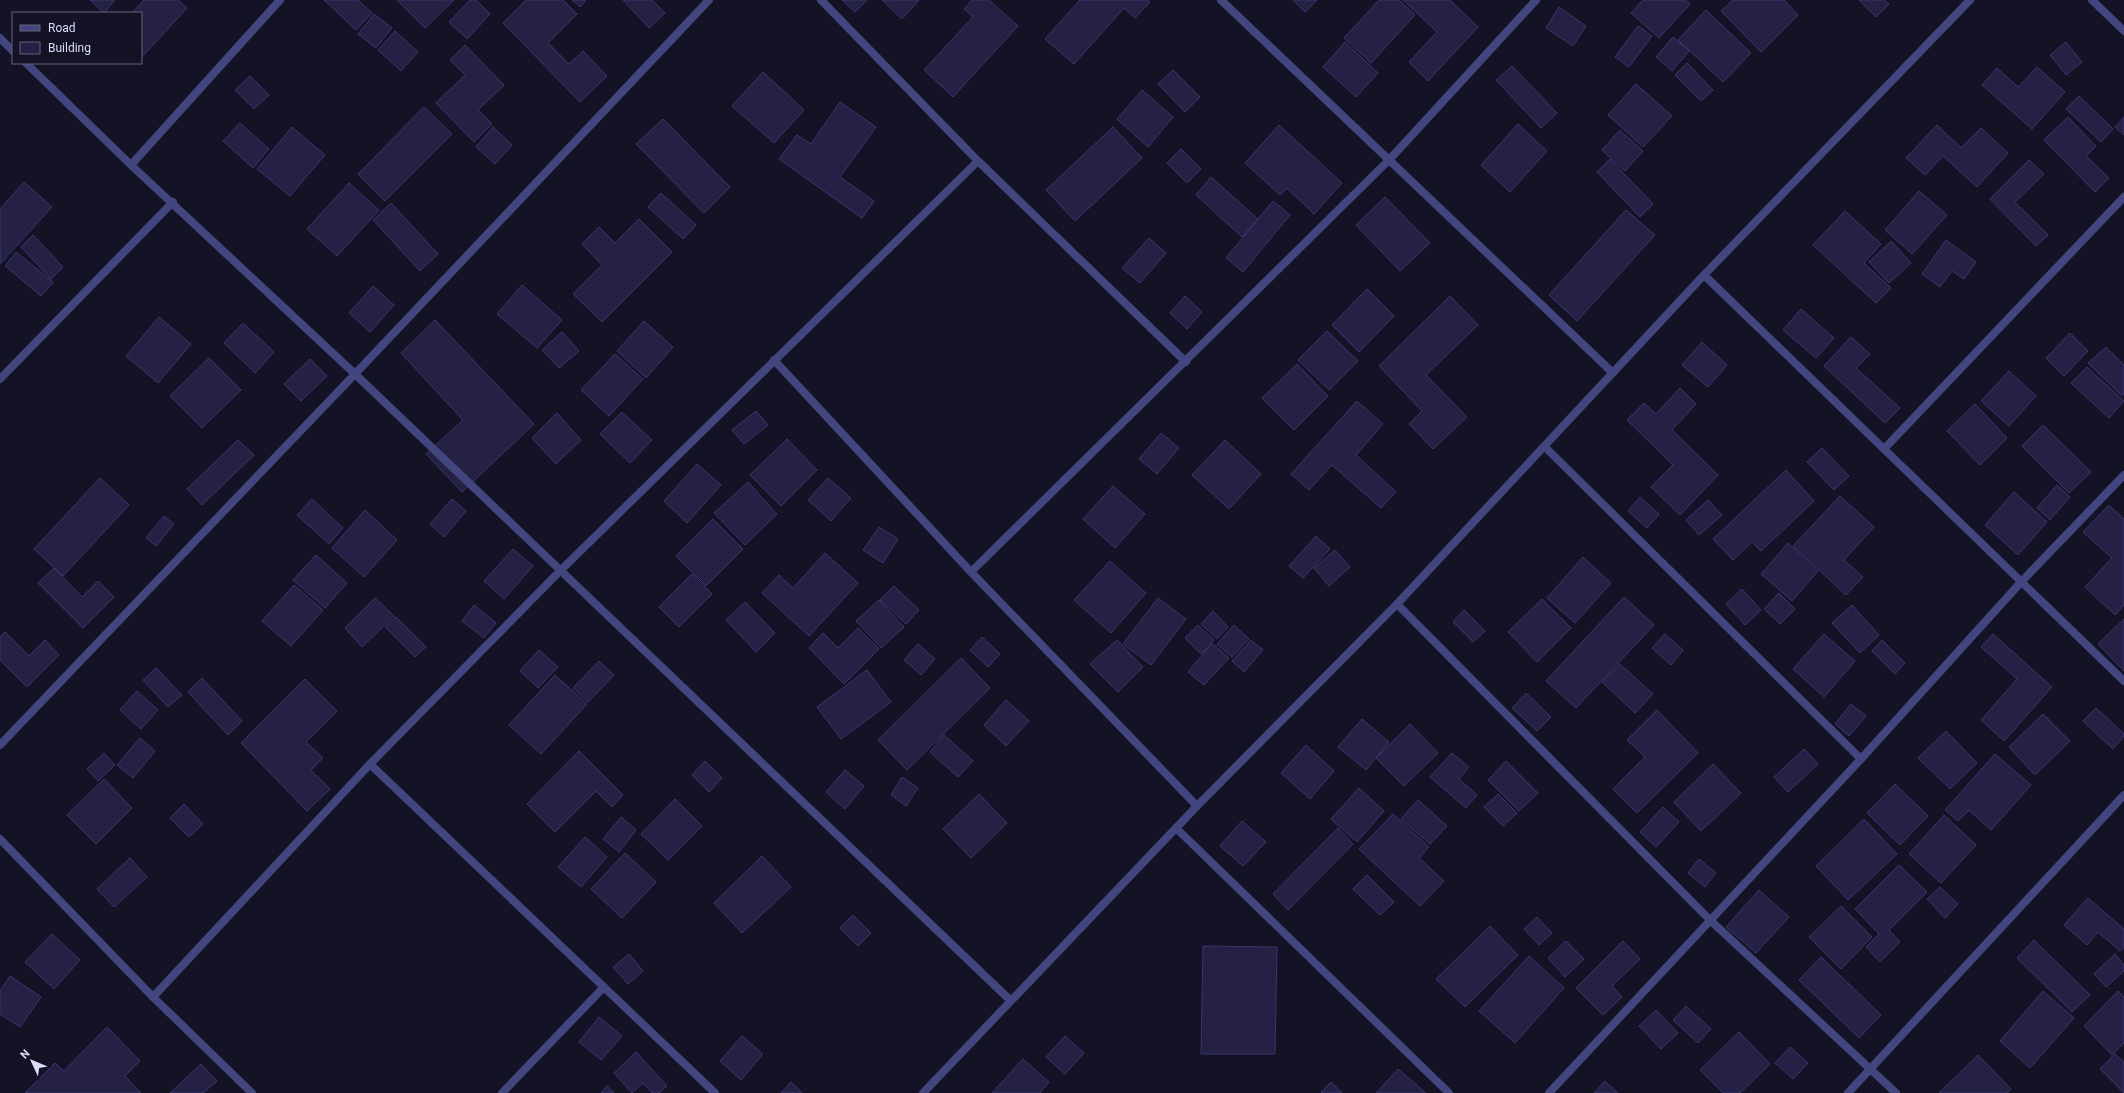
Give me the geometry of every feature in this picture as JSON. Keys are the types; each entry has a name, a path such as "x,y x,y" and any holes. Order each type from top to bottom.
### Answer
{"street":[{"path":"131,165 280,0"},
{"path":"0,745 355,374 709,0"},
{"path":"821,0 978,162 1186,362"},
{"path":"1221,0 1390,159 1613,373"},
{"path":"971,572 1186,362 1390,159 1536,0"},
{"path":"923,1093 1010,1000 1197,806 1397,604 1704,275 1970,0"},
{"path":"2092,0 2124,31"},
{"path":"0,38 12,50"},
{"path":"27,64 131,165 173,202 355,374 1010,1000"},
{"path":"152,997 370,764 560,571 978,162"},
{"path":"1884,449 2124,197"},
{"path":"0,378 173,202"},
{"path":"1704,275 2124,681"},
{"path":"774,360 971,572 1197,806"},
{"path":"1545,447 1861,759"},
{"path":"1549,1093 1861,759 2022,581 2124,475"},
{"path":"1397,604 1710,920 1896,1093"},
{"path":"370,764 715,1093"},
{"path":"1848,1093 2124,795"},
{"path":"1176,828 1449,1093"},
{"path":"0,839 152,997 252,1093"},
{"path":"502,1093 604,988"}],"building":[{"path":"90,0 115,0 105,12 103,12"},
{"path":"144,0 178,0 187,8 142,57 142,12 133,12"},
{"path":"324,0 358,0 372,13 356,30"},
{"path":"397,0 454,0 425,28"},
{"path":"470,0 476,0 490,14 467,39 449,22"},
{"path":"526,0 563,0 577,14 548,43 569,64 583,51 607,76 580,102 503,23"},
{"path":"572,0 586,0 580,7"},
{"path":"623,0 652,0 665,13 649,28"},
{"path":"842,0 867,0 855,12"},
{"path":"882,0 919,0 902,19"},
{"path":"972,0 989,0 1018,26 953,97 924,70 973,17 964,9"},
{"path":"1080,0 1148,0 1150,2 1135,18 1124,8 1074,64 1045,39"},
{"path":"1293,0 1317,0 1305,12"},
{"path":"1379,0 1399,0 1415,15 1371,63 1344,38"},
{"path":"1403,0 1450,0 1478,27 1428,81 1409,62 1437,32"},
{"path":"1643,0 1685,0 1690,4 1659,38 1631,13"},
{"path":"1733,0 1784,0 1798,15 1761,52 1721,11"},
{"path":"1859,0 1884,0 1889,4 1876,17"},
{"path":"1559,7 1586,26 1573,46 1546,28"},
{"path":"1706,10 1751,53 1723,82 1678,40"},
{"path":"374,14 392,28 376,48 358,34"},
{"path":"1638,26 1652,36 1629,67 1615,57"},
{"path":"395,31 418,52 401,71 378,50"},
{"path":"1673,37 1689,51 1672,71 1656,57"},
{"path":"1345,42 1378,73 1356,97 1323,67"},
{"path":"2066,42 2082,62 2066,75 2050,55"},
{"path":"465,45 504,85 478,110 492,124 474,142 436,103 465,75 450,60"},
{"path":"1687,63 1713,90 1701,101 1675,75"},
{"path":"1512,66 1557,113 1541,128 1496,80"},
{"path":"2037,67 2065,92 2032,129 1982,85 1997,68 2018,87"},
{"path":"1173,70 1200,97 1185,112 1158,84"},
{"path":"763,72 804,110 774,143 732,106"},
{"path":"250,76 269,95 254,109 235,90"},
{"path":"1636,84 1672,116 1643,147 1608,115"},
{"path":"1142,90 1173,117 1148,147 1117,119"},
{"path":"2079,96 2113,129 2101,142 2066,109"},
{"path":"840,102 876,127 840,177 874,201 862,218 779,159 797,135 811,144"},
{"path":"424,107 452,134 385,201 358,174"},
{"path":"2068,117 2096,146 2086,156 2109,178 2095,192 2044,140"},
{"path":"2124,117 2124,135 2115,127"},
{"path":"663,119 730,187 704,213 636,144"},
{"path":"240,123 269,149 253,168 223,141"},
{"path":"1518,124 1547,151 1510,192 1481,165"},
{"path":"1279,125 1342,183 1314,214 1287,188 1280,195 1245,163"},
{"path":"1937,125 1961,148 1981,128 2008,153 1977,187 1943,156 1925,175 1906,158"},
{"path":"292,127 325,155 290,196 257,169"},
{"path":"493,127 512,145 495,164 476,147"},
{"path":"1113,127 1142,158 1075,221 1046,190"},
{"path":"1620,130 1643,151 1625,171 1602,150"},
{"path":"1181,149 1201,169 1187,183 1167,163"},
{"path":"1610,159 1653,204 1640,217 1597,172"},
{"path":"2029,160 2044,174 2015,202 2048,235 2036,246 1990,199"},
{"path":"1211,177 1258,219 1242,237 1196,195"},
{"path":"24,182 52,207 0,264 0,209"},
{"path":"349,183 379,210 337,256 307,229"},
{"path":"1919,191 1947,215 1912,254 1885,230"},
{"path":"661,193 696,225 683,239 648,207"},
{"path":"1385,197 1430,243 1400,271 1356,225"},
{"path":"1273,201 1290,215 1243,272 1226,258"},
{"path":"391,203 438,254 420,271 373,220"},
{"path":"1626,210 1655,235 1577,321 1549,295"},
{"path":"1845,211 1881,244 1864,263 1891,288 1876,303 1813,245"},
{"path":"639,219 672,252 602,322 573,294 602,265 582,244 599,227 615,243"},
{"path":"33,235 63,267 51,279 21,247"},
{"path":"1149,238 1166,253 1140,283 1122,268"},
{"path":"1946,240 1976,262 1964,279 1952,271 1940,287 1922,274"},
{"path":"1891,241 1911,263 1889,283 1869,262"},
{"path":"16,252 53,282 41,296 5,266"},
{"path":"522,285 562,320 537,348 497,314"},
{"path":"373,286 394,305 370,332 349,313"},
{"path":"1367,289 1394,316 1359,352 1332,325"},
{"path":"1185,296 1202,312 1187,329 1170,313"},
{"path":"1450,296 1478,325 1426,375 1467,417 1433,449 1409,424 1422,411 1379,366"},
{"path":"1801,309 1834,338 1816,358 1783,330"},
{"path":"159,317 191,344 158,383 126,356"},
{"path":"435,320 534,424 462,492 426,454 463,420 401,353"},
{"path":"644,321 673,347 646,378 617,351"},
{"path":"243,323 274,352 255,373 224,343"},
{"path":"1327,331 1358,361 1329,390 1298,360"},
{"path":"562,332 579,351 559,368 542,350"},
{"path":"2070,333 2088,351 2064,376 2046,358"},
{"path":"1851,337 1870,354 1856,368 1900,408 1885,423 1824,366"},
{"path":"1702,342 1727,365 1708,387 1682,365"},
{"path":"2106,347 2124,365 2124,394 2122,396 2088,363"},
{"path":"615,354 643,379 609,416 581,390"},
{"path":"209,358 241,390 202,428 170,396"},
{"path":"310,359 327,376 301,401 284,384"},
{"path":"1297,364 1328,396 1294,430 1262,398"},
{"path":"2087,367 2124,401 2109,418 2071,383"},
{"path":"2009,371 2036,396 2009,426 1981,401"},
{"path":"1680,388 1696,404 1672,430 1718,475 1680,515 1651,487 1673,465 1627,420 1644,403 1656,414"},
{"path":"1357,401 1383,424 1356,455 1396,492 1381,508 1332,465 1309,490 1291,474"},
{"path":"1975,404 2007,438 1980,465 1947,431"},
{"path":"756,411 768,425 744,444 732,430"},
{"path":"622,412 652,440 630,463 600,434"},
{"path":"557,413 581,440 556,464 532,438"},
{"path":"2043,425 2091,472 2069,493 2022,446"},
{"path":"1161,433 1179,448 1157,474 1139,459"},
{"path":"787,439 817,470 781,506 750,475"},
{"path":"238,440 254,455 202,505 187,489"},
{"path":"1225,440 1261,474 1229,509 1192,475"},
{"path":"1822,448 1849,476 1834,490 1807,462"},
{"path":"697,464 721,485 687,523 664,501"},
{"path":"1786,470 1814,501 1761,551 1752,542 1733,560 1713,539"},
{"path":"100,478 129,505 63,576 34,549"},
{"path":"828,478 851,498 831,521 808,500"},
{"path":"748,482 777,514 745,545 714,513"},
{"path":"2057,485 2070,497 2050,520 2037,508"},
{"path":"1113,486 1145,514 1115,548 1083,519"},
{"path":"2014,492 2047,522 2018,555 1985,525"},
{"path":"1840,496 1874,527 1844,560 1863,577 1846,595 1793,546"},
{"path":"1640,497 1659,514 1647,528 1628,511"},
{"path":"312,499 343,528 329,544 297,515"},
{"path":"452,499 466,511 444,537 430,524"},
{"path":"1708,500 1722,515 1699,535 1686,520"},
{"path":"2109,505 2124,519 2124,605 2115,615 2085,587 2112,558 2083,532"},
{"path":"365,510 397,540 364,577 332,548"},
{"path":"164,516 174,524 156,546 146,538"},
{"path":"713,519 743,549 706,586 676,556"},
{"path":"879,527 898,539 883,563 863,550"},
{"path":"1316,536 1330,549 1303,578 1289,566"},
{"path":"1788,543 1818,571 1792,601 1761,574"},
{"path":"513,549 533,566 504,599 484,581"},
{"path":"1335,550 1350,567 1329,586 1314,568"},
{"path":"825,553 858,583 809,636 762,593 779,575 793,588"},
{"path":"316,555 347,583 325,608 293,580"},
{"path":"1583,557 1611,583 1575,623 1547,598"},
{"path":"1110,561 1146,593 1111,633 1074,600"},
{"path":"54,568 82,597 98,581 114,597 83,628 38,583"},
{"path":"692,574 712,594 679,627 659,607"},
{"path":"294,585 323,610 291,646 262,621"},
{"path":"894,586 919,610 906,624 880,600"},
{"path":"1742,589 1761,610 1745,625 1726,604"},
{"path":"1779,593 1795,609 1780,624 1764,609"},
{"path":"1624,597 1654,625 1576,708 1546,681"},
{"path":"375,598 394,616 362,647 345,628"},
{"path":"1158,598 1186,619 1151,665 1123,644"},
{"path":"1542,599 1571,628 1537,662 1508,632"},
{"path":"879,600 904,627 881,648 856,621"},
{"path":"745,602 775,633 756,652 726,620"},
{"path":"474,605 496,623 484,638 462,621"},
{"path":"1852,605 1879,635 1860,653 1832,623"},
{"path":"1464,610 1485,631 1473,642 1453,622"},
{"path":"1213,611 1228,627 1217,639 1201,624"},
{"path":"396,617 426,647 415,657 385,627"},
{"path":"2124,619 2124,671 2098,644"},
{"path":"1198,625 1214,640 1201,654 1185,638"},
{"path":"1234,625 1249,639 1232,657 1217,644"},
{"path":"858,628 879,649 844,684 809,648 823,633 838,648"},
{"path":"5,632 29,656 45,640 59,655 27,687 0,660 0,637"},
{"path":"1665,634 1683,650 1671,665 1652,648"},
{"path":"1824,634 1855,661 1824,697 1793,669"},
{"path":"1993,634 2052,687 2004,741 1981,720 2017,679 1981,647"},
{"path":"982,637 1000,654 988,667 970,650"},
{"path":"1117,640 1143,667 1118,692 1090,664"},
{"path":"1251,640 1263,650 1244,672 1232,661"},
{"path":"1882,640 1905,663 1895,674 1872,651"},
{"path":"1212,643 1229,658 1204,685 1188,672"},
{"path":"918,644 935,659 921,675 904,660"},
{"path":"539,650 558,667 538,688 520,671"},
{"path":"961,658 990,688 907,770 878,740"},
{"path":"599,661 614,675 588,702 573,688"},
{"path":"1620,664 1653,694 1635,713 1602,682"},
{"path":"156,668 182,695 168,707 143,680"},
{"path":"867,670 891,702 841,739 817,707"},
{"path":"555,675 587,704 541,754 509,725"},
{"path":"202,678 242,721 228,735 188,692"},
{"path":"305,679 337,711 306,742 323,758 311,770 330,789 307,811 241,743"},
{"path":"137,691 158,710 141,729 120,710"},
{"path":"1526,693 1551,717 1537,731 1512,708"},
{"path":"1006,700 1029,721 1006,746 984,725"},
{"path":"1851,704 1866,716 1849,736 1835,724"},
{"path":"2096,708 2124,734 2113,749 2083,721"},
{"path":"1657,710 1698,753 1637,813 1613,789 1645,757 1627,740"},
{"path":"2043,714 2070,741 2035,775 2009,747"},
{"path":"1362,719 1389,742 1366,770 1338,747"},
{"path":"1410,724 1438,753 1404,786 1376,758"},
{"path":"1946,731 1977,763 1950,789 1918,758"},
{"path":"944,735 973,761 958,777 930,752"},
{"path":"140,738 155,751 133,778 117,765"},
{"path":"1306,745 1334,771 1310,799 1281,773"},
{"path":"1804,749 1818,764 1788,792 1774,777"},
{"path":"579,751 623,795 612,807 596,791 555,832 527,804"},
{"path":"104,753 115,765 98,781 87,769"},
{"path":"1452,753 1469,767 1459,779 1477,795 1466,808 1430,777"},
{"path":"1995,754 2031,785 1991,830 1969,810 1958,821 1945,810"},
{"path":"705,761 722,778 709,792 692,775"},
{"path":"1506,761 1538,793 1519,811 1488,780"},
{"path":"1713,764 1741,793 1701,831 1674,802"},
{"path":"845,770 864,786 845,809 826,792"},
{"path":"902,777 918,788 906,806 891,795"},
{"path":"104,779 132,808 96,844 67,815"},
{"path":"1895,784 1928,816 1900,845 1867,813"},
{"path":"1359,788 1384,811 1357,842 1331,819"},
{"path":"979,794 1007,823 971,858 943,829"},
{"path":"1498,794 1517,813 1503,826 1484,807"},
{"path":"675,799 702,826 668,860 641,834"},
{"path":"1418,800 1447,826 1430,844 1401,819"},
{"path":"184,804 203,824 189,837 170,818"},
{"path":"1663,807 1679,822 1656,847 1640,832"},
{"path":"1393,814 1429,847 1419,858 1444,881 1420,906 1359,849"},
{"path":"1944,815 1976,845 1941,883 1909,854"},
{"path":"621,817 636,830 619,852 603,839"},
{"path":"1864,819 1897,854 1848,900 1816,866"},
{"path":"1242,821 1266,842 1243,866 1220,846"},
{"path":"1338,828 1353,844 1288,910 1273,894"},
{"path":"585,837 607,857 581,887 558,867"},
{"path":"625,853 656,882 622,918 591,889"},
{"path":"762,856 791,887 742,933 714,903"},
{"path":"130,858 147,877 114,907 97,889"},
{"path":"1699,859 1716,873 1705,887 1688,873"},
{"path":"1899,865 1927,892 1889,930 1900,942 1880,962 1866,947 1879,934 1855,909"},
{"path":"1367,875 1394,902 1380,915 1353,889"},
{"path":"1940,887 1958,904 1945,918 1927,899"},
{"path":"1759,890 1789,917 1756,953 1726,927"},
{"path":"2088,898 2124,929 2124,948 2120,951 2098,932 2087,945 2064,925"},
{"path":"1841,906 1872,937 1841,969 1809,937"},
{"path":"853,915 871,933 858,946 840,928"},
{"path":"1537,917 1552,933 1539,945 1524,929"},
{"path":"1490,926 1518,955 1465,1007 1436,979"},
{"path":"52,934 80,960 54,989 25,962"},
{"path":"2034,940 2090,995 2072,1012 2017,958"},
{"path":"1566,941 1584,959 1565,977 1548,958"},
{"path":"1623,941 1640,959 1612,986 1622,997 1603,1015 1576,988"},
{"path":"1203,946 1277,947 1275,1054 1201,1054"},
{"path":"629,954 643,971 628,984 613,967"},
{"path":"2115,954 2124,965 2124,971 2106,987 2094,974"},
{"path":"1529,956 1564,988 1515,1043 1479,1011"},
{"path":"1821,957 1881,1015 1859,1038 1799,980"},
{"path":"10,976 41,997 20,1027 0,1014 0,991"},
{"path":"2043,991 2074,1018 2030,1068 2000,1041"},
{"path":"2118,991 2124,997 2124,1043 2112,1055 2084,1026"},
{"path":"1686,1006 1711,1029 1698,1043 1673,1020"},
{"path":"1656,1010 1678,1033 1661,1049 1639,1026"},
{"path":"599,1017 622,1036 601,1060 579,1042"},
{"path":"107,1027 140,1061 125,1076 141,1093 25,1093 55,1063 64,1071"},
{"path":"1739,1032 1770,1064 1740,1093 1723,1093 1700,1070"},
{"path":"742,1036 763,1054 741,1080 720,1061"},
{"path":"1065,1036 1084,1053 1065,1074 1046,1057"},
{"path":"1790,1047 1808,1063 1793,1079 1775,1063"},
{"path":"636,1052 667,1086 659,1093 652,1093 643,1083 632,1093 614,1073"},
{"path":"2115,1054 2124,1062 2124,1093 2100,1069"},
{"path":"1978,1055 2011,1089 2007,1093 1939,1093"},
{"path":"1023,1059 1049,1082 1040,1093 992,1093"},
{"path":"201,1064 217,1081 203,1093 170,1093"},
{"path":"1398,1069 1426,1093 1376,1093"},
{"path":"1605,1081 1618,1093 1594,1093"},
{"path":"791,1082 802,1093 781,1093"},
{"path":"1331,1082 1342,1093 1321,1092"},
{"path":"607,1086 614,1093 601,1093"}]}
